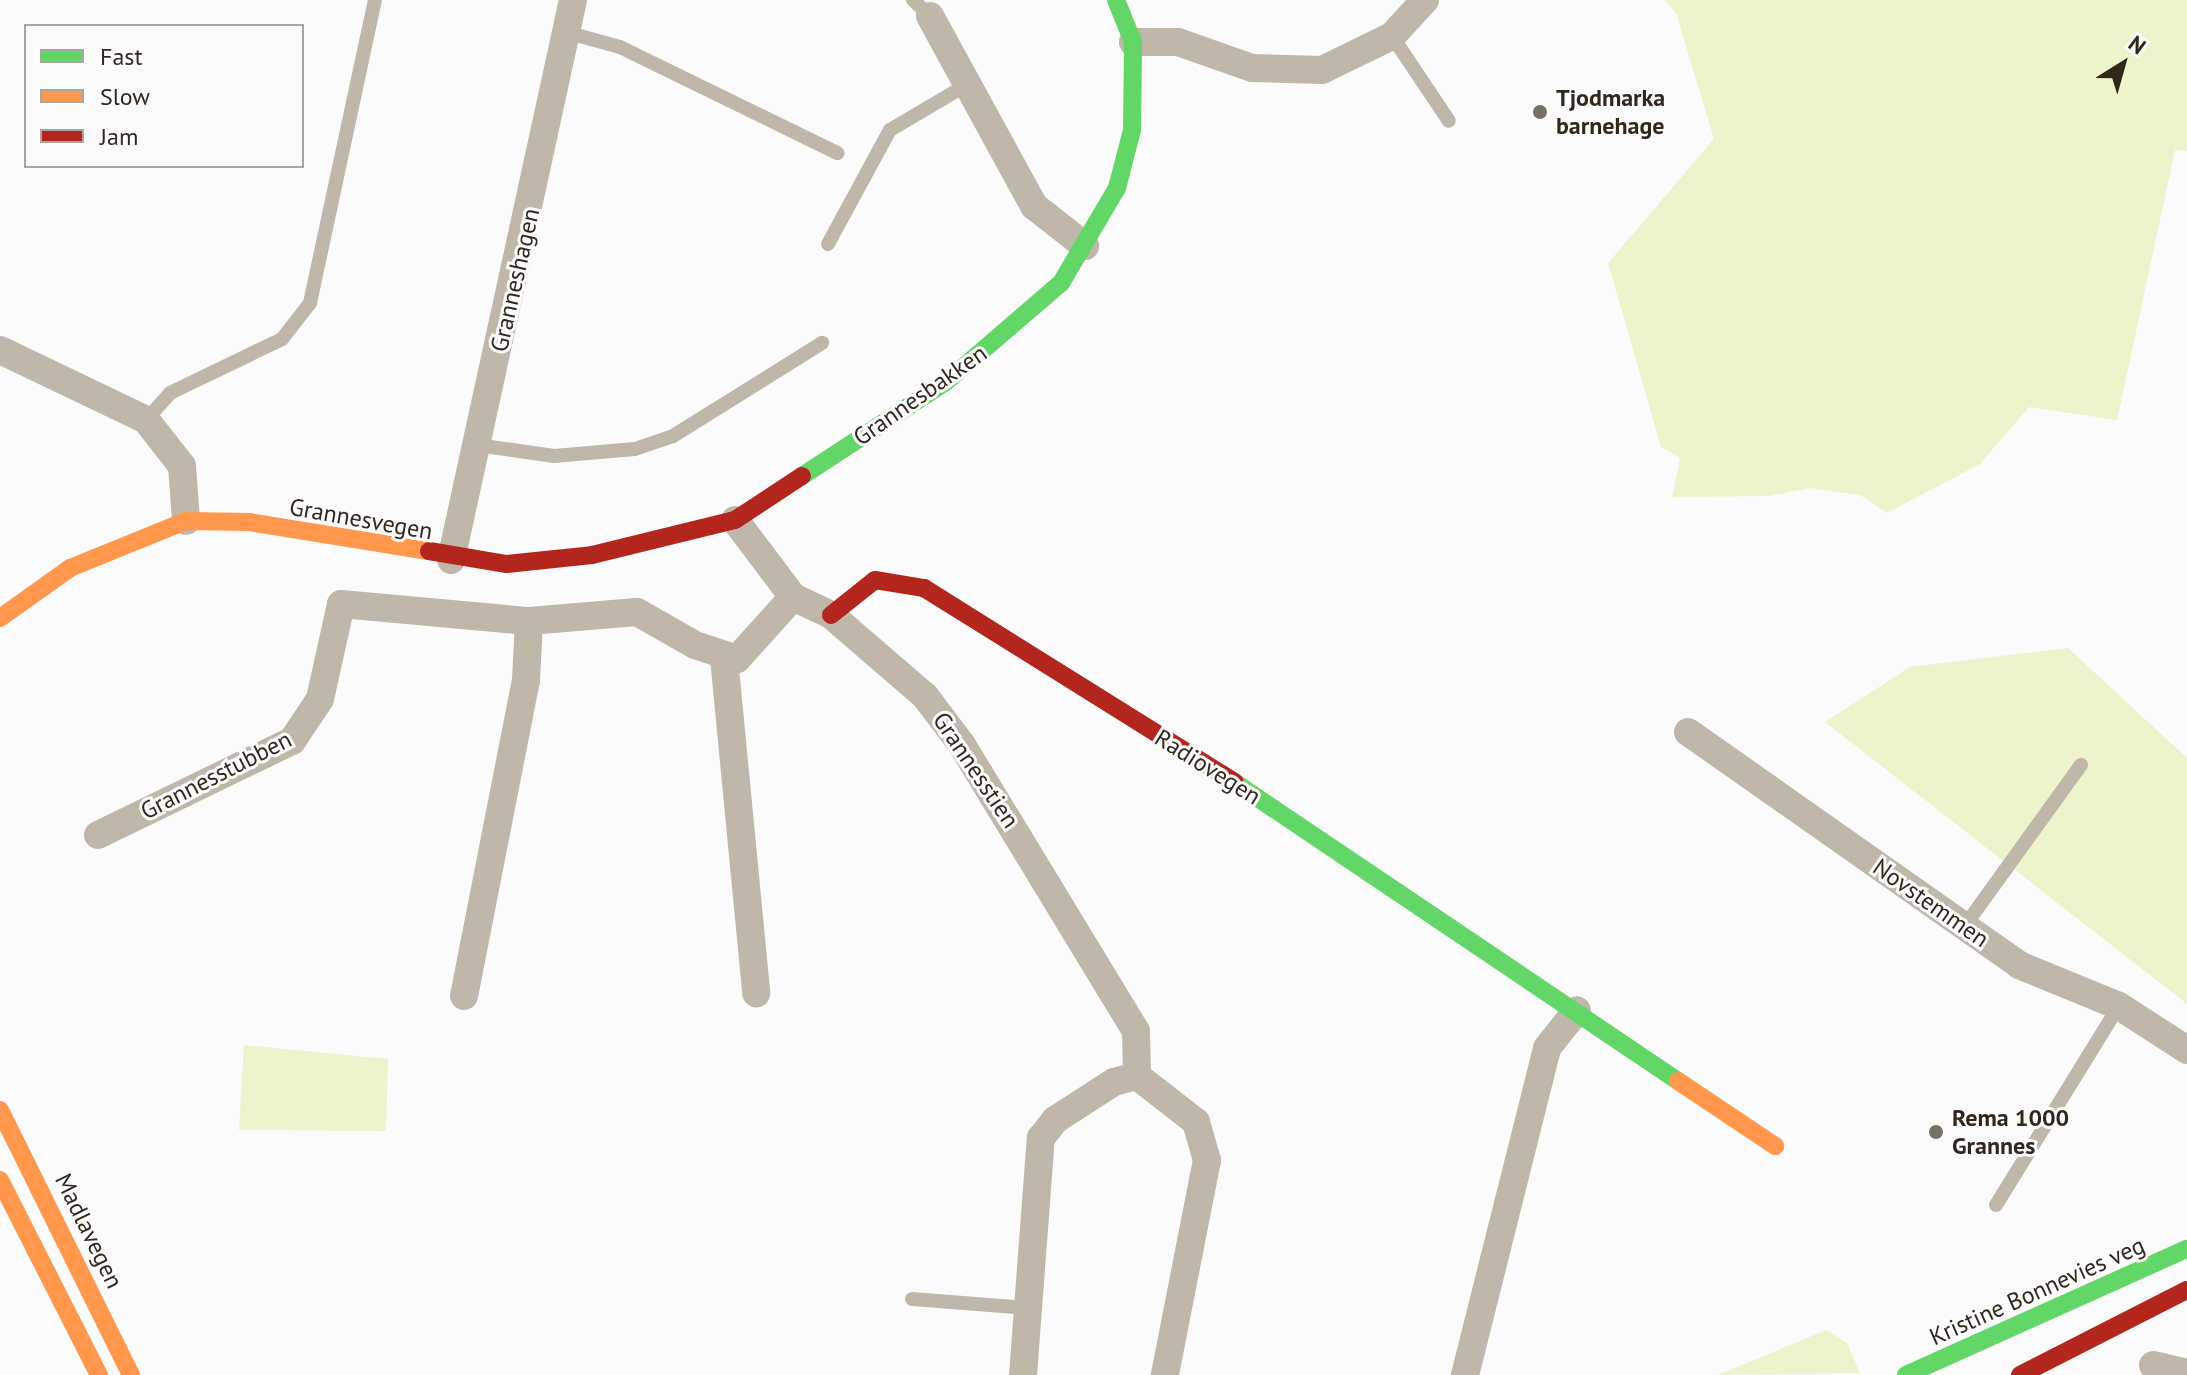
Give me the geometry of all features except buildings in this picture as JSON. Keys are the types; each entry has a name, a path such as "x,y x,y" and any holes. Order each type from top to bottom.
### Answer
{"street":[{"name":"Granneshagen","path":"451,560 569,33 573,0"},
{"name":"Grannesbakken","path":"735,520 947,381 1030,314 1085,246 1117,188 1132,130 1133,42 1116,0"},
{"path":"1133,42 1178,42 1288,73 1322,70 1392,36 1425,0"},
{"path":"921,8 968,84 1034,206 1085,246"},
{"path":"0,350 103,393 146,420 182,466 186,521"},
{"name":"Grannesvegen","path":"0,618 70,568 186,521 249,522 451,560 507,564 592,555 735,520"},
{"name":"Grannesstien","path":"735,520 793,597 831,615 925,696 962,745 1136,1031 1137,1076"},
{"name":"Radiovegen","path":"831,615 875,580 924,588 1577,1010 1775,1146"},
{"path":"756,993 724,658 749,653 793,597"},
{"name":"Grannesstubben","path":"98,835 292,741 320,699 341,604 529,621 637,612 724,658"},
{"path":"464,996 526,680 529,621"},
{"name":"Novstemmen","path":"1688,732 2019,965 2119,1006 2187,1050"},
{"path":"1465,1375 1547,1048 1577,1010"},
{"path":"1023,1375 1041,1138 1055,1120 1114,1082 1137,1076 1196,1122 1207,1160 1165,1375"},
{"name":"Madlavegen","path":"0,1110 131,1375"},
{"path":"0,1180 99,1375"},
{"name":"Kristine Bonnevies veg","path":"1906,1375 2187,1249"},
{"path":"2020,1375 2187,1290"},
{"path":"2153,1365 2187,1373"}],"lane":[{"path":"146,420 170,393 282,339 310,303 375,0"},
{"path":"569,33 620,47 837,153"},
{"path":"1392,36 1449,121"},
{"path":"828,244 890,130 968,84"},
{"path":"477,445 554,456 635,449 673,436 822,343"},
{"path":"1964,927 2081,765"},
{"path":"1996,1205 2119,1006"},
{"path":"912,1299 1030,1308"}],"green space":[{"path":"1664,0 2187,0 2187,151 2175,150 2117,420 2029,407 1980,464 1887,513 1860,495 1810,488 1769,496 1672,497 1680,458 1661,447 1608,263 1714,139 1676,13"},
{"path":"2068,648 2187,758 2187,1004 1825,722 1910,667"},
{"path":"244,1045 388,1059 386,1131 239,1130"},
{"path":"1826,1330 1847,1343 1860,1373 1718,1375"}],"traffic: fast":[{"path":"802,476 947,381 1061,283 1117,188 1132,130 1133,42 1116,0"},
{"path":"1234,782 1678,1081"},
{"path":"1906,1375 2187,1249"}],"traffic: slow":[{"path":"0,618 70,568 186,521 249,522 429,551"},
{"path":"1678,1081 1775,1146"},
{"path":"0,1110 131,1375"},
{"path":"0,1180 99,1375"}],"traffic: jam":[{"path":"429,551 507,564 592,555 735,520 802,476"},
{"path":"831,615 875,580 924,588 1234,782"},
{"path":"2020,1375 2187,1290"}],"place":[{"name":"Tjodmarka barnehage","path":"1540,112"},
{"name":"Rema 1000 Grannes","path":"1936,1132"}]}
